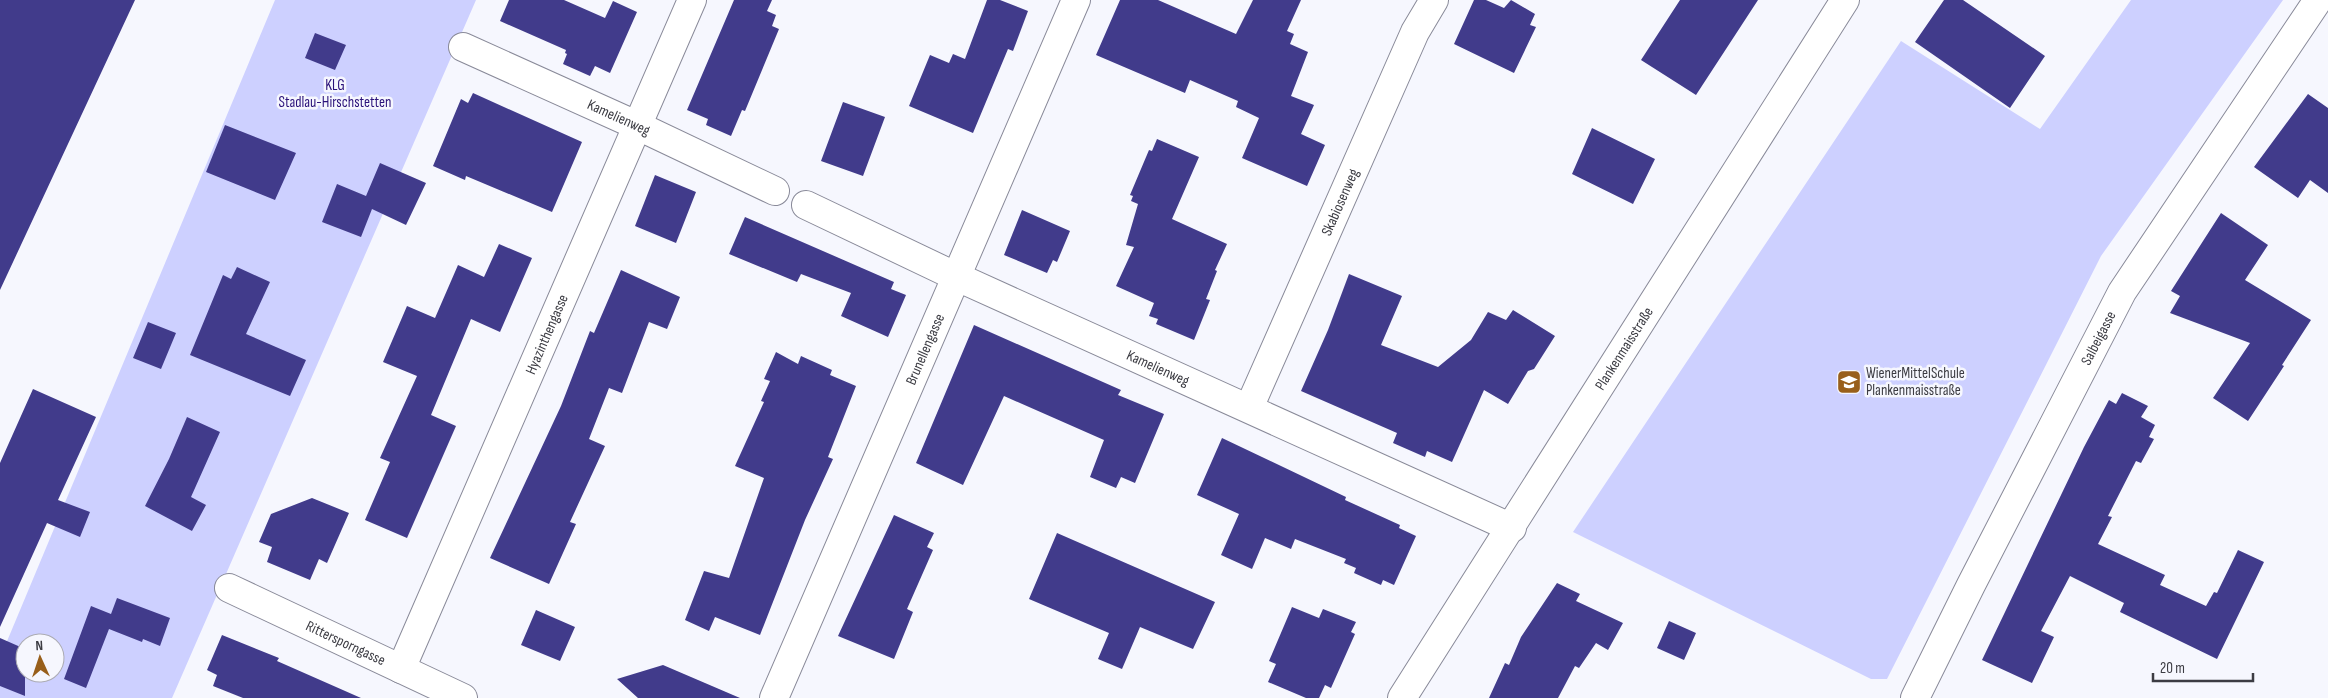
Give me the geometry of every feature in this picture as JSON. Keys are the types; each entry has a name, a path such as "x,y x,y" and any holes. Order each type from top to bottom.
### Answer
{"street":[{"name":"Hyazinthengasse","path":"401,669 692,0"},
{"name":"Brunellengasse","path":"774,698 1076,0"},
{"name":"Skabiosenweg","path":"1249,408 1415,32 1434,0"},
{"name":"Plankenmaisstraße","path":"1402,698 1512,528 1845,0"},
{"name":"Salbeigasse","path":"1915,698 1970,585 2122,292 2318,0"},
{"name":"Kamelienweg","path":"463,47 636,125 775,191"},
{"name":"Kamelienweg","path":"806,205 955,276 1512,528"},
{"name":"Rittersporngasse","path":"229,588 463,698"}],"green space":[{"name":"KLG Stadlau-Hirschstetten","path":"275,0 476,0 172,698 0,698 0,658"},
{"name":"WienerMittelSchule Plankenmaisstraße","path":"2131,0 2283,0 2101,256 1887,679 1871,679 1573,532 1901,41 2040,129"}],"building":[{"path":"0,0 135,0 0,290"},
{"path":"509,0 564,0 605,18 613,1 637,12 610,73 595,66 590,76 563,64 567,54 565,53 566,50 500,21"},
{"path":"734,0 772,0 767,11 776,15 772,26 779,29 745,111 742,110 731,136 706,125 708,119 687,110"},
{"path":"987,0 1000,0 1028,11 1013,51 1008,49 973,133 909,106 930,55 949,63 953,54 965,59"},
{"path":"1120,0 1158,0 1236,34 1253,0 1301,0 1287,31 1294,34 1290,44 1308,52 1291,96 1314,105 1301,134 1325,145 1307,186 1242,158 1259,118 1236,107 1238,101 1190,80 1185,93 1096,55"},
{"path":"1474,0 1486,0 1504,8 1511,0 1535,14 1530,25 1536,27 1514,73 1454,44"},
{"path":"1680,0 1758,0 1696,95 1641,60"},
{"path":"1944,0 1963,0 2045,56 2010,108 1915,42"},
{"path":"315,33 346,45 335,70 305,58"},
{"path":"473,93 582,142 552,212 466,176 465,180 433,166 461,99 468,103"},
{"path":"2308,94 2328,108 2328,193 2310,180 2298,198 2254,167"},
{"path":"843,102 885,117 863,176 821,161"},
{"path":"225,125 296,153 275,200 206,172"},
{"path":"1592,128 1655,159 1633,204 1572,174"},
{"path":"1157,139 1199,157 1172,219 1227,244 1215,270 1217,271 1206,299 1210,300 1194,340 1156,324 1158,319 1149,316 1154,303 1116,286 1134,247 1126,245 1138,204 1131,201 1133,196 1130,195 1149,150 1152,151"},
{"path":"380,163 426,183 406,225 372,209 361,237 322,222 337,184 366,196"},
{"path":"655,175 696,192 676,243 635,226"},
{"path":"1022,210 1070,231 1057,262 1053,260 1047,273 1004,255"},
{"path":"2221,213 2268,245 2245,280 2311,320 2248,421 2213,398 2250,343 2170,313 2180,296 2171,291"},
{"path":"745,217 894,282 891,289 906,295 888,337 841,316 851,293 801,274 797,282 729,254"},
{"path":"499,244 532,258 500,332 471,319 431,415 456,426 407,538 365,520 390,462 380,458 417,376 383,362 407,306 435,318 458,265 484,277"},
{"path":"237,267 270,282 246,334 306,360 290,396 190,355 223,275 231,279"},
{"path":"621,270 680,297 667,329 649,322 622,393 609,388 589,439 605,446 570,522 576,524 549,584 490,558 561,406 590,331 594,333"},
{"path":"1349,274 1402,296 1381,345 1438,367 1471,340 1488,312 1506,320 1513,310 1555,336 1534,369 1528,371 1508,404 1484,390 1452,462 1427,451 1425,457 1393,443 1397,433 1301,391 1328,330"},
{"path":"148,322 176,333 161,369 133,358"},
{"path":"974,325 1121,390 1118,395 1164,414 1135,483 1121,477 1116,488 1090,477 1104,440 1004,396 963,485 916,463"},
{"path":"776,352 798,364 801,356 832,370 830,375 856,386 828,457 833,459 805,520 760,635 715,617 709,631 685,620 704,571 729,578 764,478 735,466 764,402 761,401 770,381 764,379"},
{"path":"33,389 96,417 58,500 90,512 80,537 47,523 0,627 0,463"},
{"path":"2122,393 2148,406 2141,417 2155,425 2149,437 2154,439 2141,463 2136,461 2108,516 2112,517 2098,544 2165,575 2160,585 2206,606 2214,592 2217,593 2238,550 2264,562 2217,659 2120,612 2124,603 2070,576 2041,631 2054,637 2032,683 1982,660 2084,447 2109,400 2116,404"},
{"path":"187,417 220,432 191,497 206,505 192,531 145,506 169,459"},
{"path":"1222,438 1346,497 1345,500 1400,525 1399,528 1416,536 1394,585 1383,580 1381,585 1354,573 1356,568 1344,563 1346,559 1295,539 1291,549 1265,538 1252,569 1221,555 1239,514 1197,495"},
{"path":"312,498 349,513 327,563 319,559 310,580 267,562 272,547 259,542 271,514"},
{"path":"894,515 934,533 927,547 933,550 907,609 913,612 894,659 838,636"},
{"path":"1057,533 1215,602 1193,649 1140,627 1122,669 1098,659 1109,633 1029,599"},
{"path":"1557,583 1580,594 1576,601 1623,623 1608,650 1596,643 1579,668 1575,666 1558,698 1489,698 1505,663 1509,665 1521,637"},
{"path":"117,598 170,618 160,646 143,639 142,642 109,629 86,688 65,679 91,606 111,614"},
{"path":"1292,607 1319,618 1323,609 1356,622 1351,632 1355,634 1331,688 1325,685 1319,698 1306,698 1268,682 1276,664 1269,661"},
{"path":"536,610 575,627 560,661 521,645"},
{"path":"1669,621 1696,633 1684,660 1657,648"},
{"path":"222,635 279,658 277,661 361,698 243,698 213,686 217,675 207,670"},
{"path":"0,638 15,645 15,683 25,683 25,696 0,686"},
{"path":"663,665 740,698 638,698 617,679"}],"place":[{"name":"WienerMittelSchule Plankenmaisstraße","path":"1849,382"}]}
